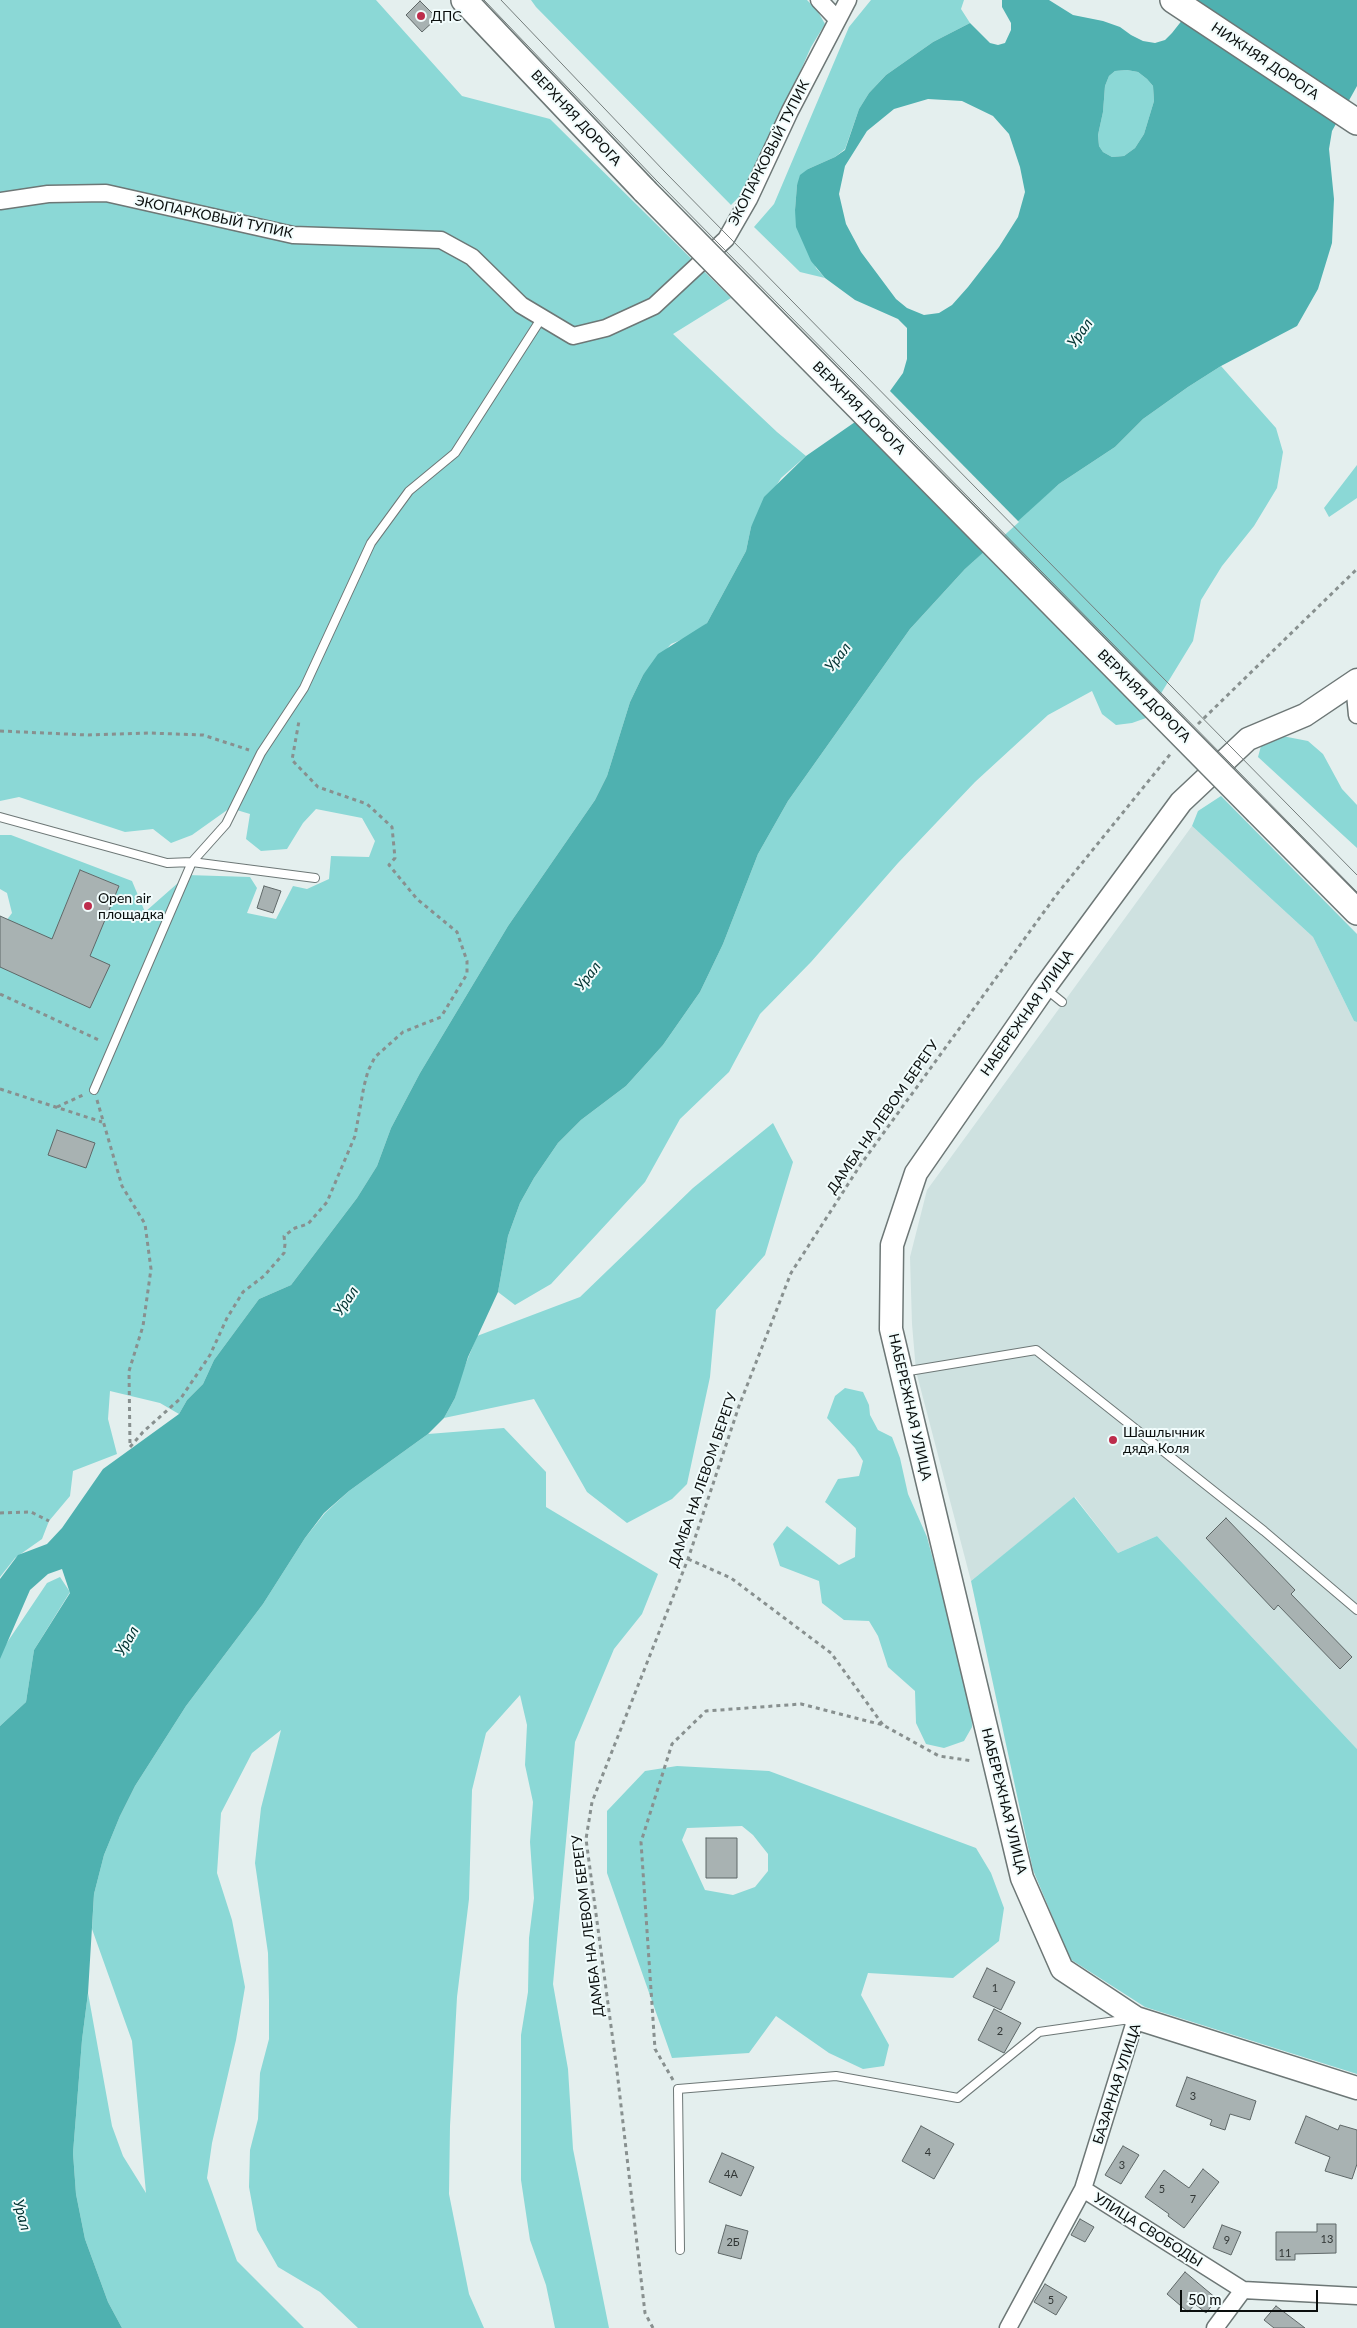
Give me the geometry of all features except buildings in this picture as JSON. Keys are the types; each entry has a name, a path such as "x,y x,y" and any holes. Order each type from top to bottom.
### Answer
{"main road":[{"name":"ВЕРХНЯЯ ДОРОГА","path":"464,0 645,191 1357,912"},
{"name":"НИЖНЯЯ ДОРОГА","path":"1173,0 1357,122"},
{"name":"НАБЕРЕЖНАЯ УЛИЦА","path":"1136,2018 1062,1969 1022,1878 891,1329 892,1245 916,1173 1044,988 1180,802 1248,739 1305,715 1355,682"},
{"name":"БАЗАРНАЯ УЛИЦА","path":"1136,2018 1357,2088"}],"street":[{"path":"819,0 837,19"},
{"name":"ЭКОПАРКОВЫЙ ТУПИК","path":"0,201 48,194 106,193 293,236 440,240 472,257 521,306 573,336 606,328 654,306 726,239 749,199 848,0"},
{"path":"1355,682 1357,715"},
{"name":"БАЗАРНАЯ УЛИЦА","path":"1008,2328 1082,2189 1136,2018"},
{"name":"УЛИЦА СВОБОДЫ","path":"1082,2189 1243,2290 1357,2296"},
{"path":"1215,2328 1243,2290"}],"lane":[{"path":"94,1090 192,862 226,824 261,753 304,688 371,543 409,491 455,453 541,319"},
{"path":"0,817 167,863 192,862 316,878"},
{"path":"1044,988 1062,1002"},
{"path":"901,1373 1036,1350 1264,1531 1357,1610"},
{"path":"680,2250 678,2089 836,2076 958,2098 1039,2032 1136,2018"}],"path":[{"path":"1216,706 1357,569"},
{"path":"57,1107 94,1090 122,1186 145,1224 151,1269 143,1326 129,1371 130,1446 181,1398 210,1355 226,1318 243,1292 264,1276 284,1253 286,1244 284,1236 295,1228 308,1224 327,1202 355,1136 368,1070 375,1057 404,1032 440,1017 467,974 467,961 456,932 417,899 390,865 395,858 392,827 367,804 318,787 292,760 304,688"},
{"path":"0,731 88,735 149,732 204,735 261,753"},
{"name":"ДАМБА НА ЛЕВОМ БЕРЕГУ","path":"652,2328 645,2313 617,2071 586,1839 592,1802 688,1559 739,1406 791,1273 861,1164 1057,894 1173,750"},
{"path":"0,994 113,1046"},
{"path":"0,1089 102,1122"},
{"path":"0,1513 31,1512 49,1520"},
{"path":"688,1559 732,1578 831,1653 883,1726"},
{"path":"678,2089 655,2049 641,1842 672,1744 706,1710 801,1704 883,1726 939,1756 995,1765"}],"shaded area":[{"path":"0,0 376,0 462,96 550,119 731,298 673,334 777,432 806,456 781,478 751,527 746,551 707,623 690,636 671,644 643,675 630,702 607,776 595,800 508,926 420,1073 391,1128 377,1166 357,1198 291,1285 259,1299 214,1360 203,1384 187,1400 179,1414 160,1403 110,1391 108,1419 117,1454 73,1471 70,1496 49,1521 42,1539 15,1558 0,1577 0,929 12,913 7,893 0,889 0,835 11,835 132,881 145,912 187,875 250,877 257,888 247,913 276,919 293,886 307,889 329,879 331,856 369,857 375,841 362,818 316,809 303,823 287,849 261,851 246,839 250,814 230,808 192,835 171,843 153,829 125,832 19,797 0,801","holes":["80,870 119,886 96,941 58,925"]},
{"path":"531,0 807,0 817,10 825,24 811,47 750,186 731,205"},
{"path":"871,0 964,0 961,9 970,23 933,42 886,75 869,93 859,109 845,149 835,157 808,169 797,185 795,210 816,268 825,278 800,272 754,227 774,204 849,27"},
{"path":"1127,70 1138,72 1147,79 1153,86 1154,101 1144,134 1135,148 1124,156 1112,157 1103,152 1099,146 1098,135 1103,112 1105,86 1109,76 1115,71"},
{"path":"1221,366 1276,428 1283,452 1277,488 1254,526 1222,566 1201,600 1193,641 1146,718 1132,723 1116,725 1102,714 1092,691 1048,715 975,782 898,863 811,962 760,1014 729,1072 680,1119 645,1182 551,1284 515,1305 498,1292 508,1236 520,1203 534,1178 558,1143 581,1120 626,1086 663,1045 700,992 723,944 758,854 788,801 910,629 965,569 1059,484 1115,447 1143,419"},
{"path":"1357,465 1357,498 1329,517 1324,508"},
{"path":"1282,736 1308,741 1323,754 1342,789 1357,805 1357,848 1258,757 1261,746"},
{"path":"1221,796 1357,934 1357,1022 1354,1021 1313,937 1192,826 1198,811"},
{"path":"1192,826 1313,937 1354,1021 1357,1022 1357,1749 1157,1536 1118,1553 1075,1497 971,1581 916,1371 912,1324 910,1257 927,1190"},
{"path":"773,1123 793,1162 765,1255 716,1310 710,1377 687,1484 672,1499 627,1523 587,1492 534,1399 444,1418 455,1398 460,1378 477,1336 580,1297 693,1188"},
{"path":"845,1388 863,1392 869,1405 870,1415 878,1430 892,1437 900,1458 908,1494 927,1537 971,1702 972,1727 964,1741 944,1748 926,1744 916,1723 915,1691 888,1667 878,1636 869,1621 844,1620 822,1603 819,1581 780,1566 773,1544 787,1526 839,1565 855,1557 856,1528 825,1502 838,1479 859,1476 863,1461 855,1448 827,1418 835,1396"},
{"path":"504,1428 546,1472 546,1507 658,1574 642,1614 614,1649 575,1742 553,1984 568,2069 573,2149 609,2328 555,2328 546,2285 530,2240 521,2180 521,2035 528,1992 529,1938 534,1898 530,1842 533,1802 525,1765 527,1725 520,1695 486,1733 472,1790 469,1899 457,1997 450,2126 449,2194 469,2294 484,2328 358,2328 320,2292 278,2267 257,2230 249,2187 250,2150 258,2119 260,2073 269,2039 269,2000 268,1953 255,1863 261,1808 281,1730 252,1753 221,1813 217,1873 232,1920 245,1987 236,2040 212,2143 207,2178 237,2261 304,2328 122,2328 108,2302 85,2239 76,2194 73,2153 82,2040 88,1993 112,2126 123,2156 146,2193 132,2041 92,1929 94,1894 104,1855 120,1816 135,1786 186,1706 263,1604 305,1538 325,1513 349,1491 428,1434"},
{"path":"1074,1497 1118,1553 1157,1536 1357,1749 1357,2074 1145,2007 1070,1959 1033,1870 971,1581"},
{"path":"60,1577 70,1592 34,1650 26,1702 0,1726 0,1653 47,1583"},
{"path":"677,1766 769,1771 976,1848 991,1873 1004,1908 999,1941 953,1978 868,1973 861,1995 889,2045 884,2066 863,2069 829,2053 776,2016 749,2053 672,2058 607,1873 607,1811 645,1771","holes":["742,1826 753,1835 768,1854 768,1871 755,1887 733,1895 705,1890 682,1840 687,1828"]}],"water":[{"name":"Урал","path":"1002,0 1049,0 1073,15 1103,21 1120,27 1143,41 1155,43 1165,40 1172,33 1198,0 1357,0 1357,86 1332,131 1329,149 1334,199 1332,243 1318,289 1297,326 1221,366 1188,387 1143,419 1115,447 1059,484 965,569 910,629 788,801 758,854 723,944 700,992 663,1045 626,1086 581,1120 558,1143 534,1178 520,1203 508,1236 498,1292 468,1357 455,1398 444,1418 428,1434 349,1491 324,1513 305,1538 263,1604 186,1706 135,1786 120,1816 104,1855 94,1894 88,1993 82,2040 73,2153 76,2194 85,2239 108,2302 122,2328 0,2328 0,1726 26,1702 34,1650 70,1593 62,1569 48,1574 30,1590 0,1659 0,1579 18,1555 47,1544 62,1528 103,1469 179,1414 187,1400 203,1384 214,1360 259,1299 291,1285 357,1198 377,1166 391,1128 420,1073 508,926 595,800 607,776 630,702 643,675 658,654 707,623 746,551 751,527 764,497 806,456 868,413 890,391 903,373 907,359 907,328 898,319 855,300 825,278 811,261 796,227 797,185 800,175 808,169 835,157 845,150 859,109 869,93 886,75 933,42 970,23 990,43 998,45 1005,43 1011,30 1011,23 1002,7","holes":["1127,70 1138,72 1147,79 1153,86 1154,101 1144,134 1135,148 1124,156 1112,157 1103,152 1099,146 1098,135 1103,112 1105,86 1109,76 1115,71","928,99 962,101 993,116 1009,134 1020,167 1025,192 1018,217 999,247 968,287 952,305 939,313 924,315 907,308 896,299 861,252 846,224 839,194 845,166 867,131 894,109"]}],"pier":[{"path":"888,389 1019,522 987,551 867,411"}],"tram line":[{"path":"484,0 656,180 1357,892"},
{"path":"501,0 665,172 1357,875"}],"place":[{"name":"ДПС","path":"421,16"},
{"name":"Open air площадка","path":"88,906"},
{"name":"Шашлычник дядя Коля","path":"1113,1440"}]}
